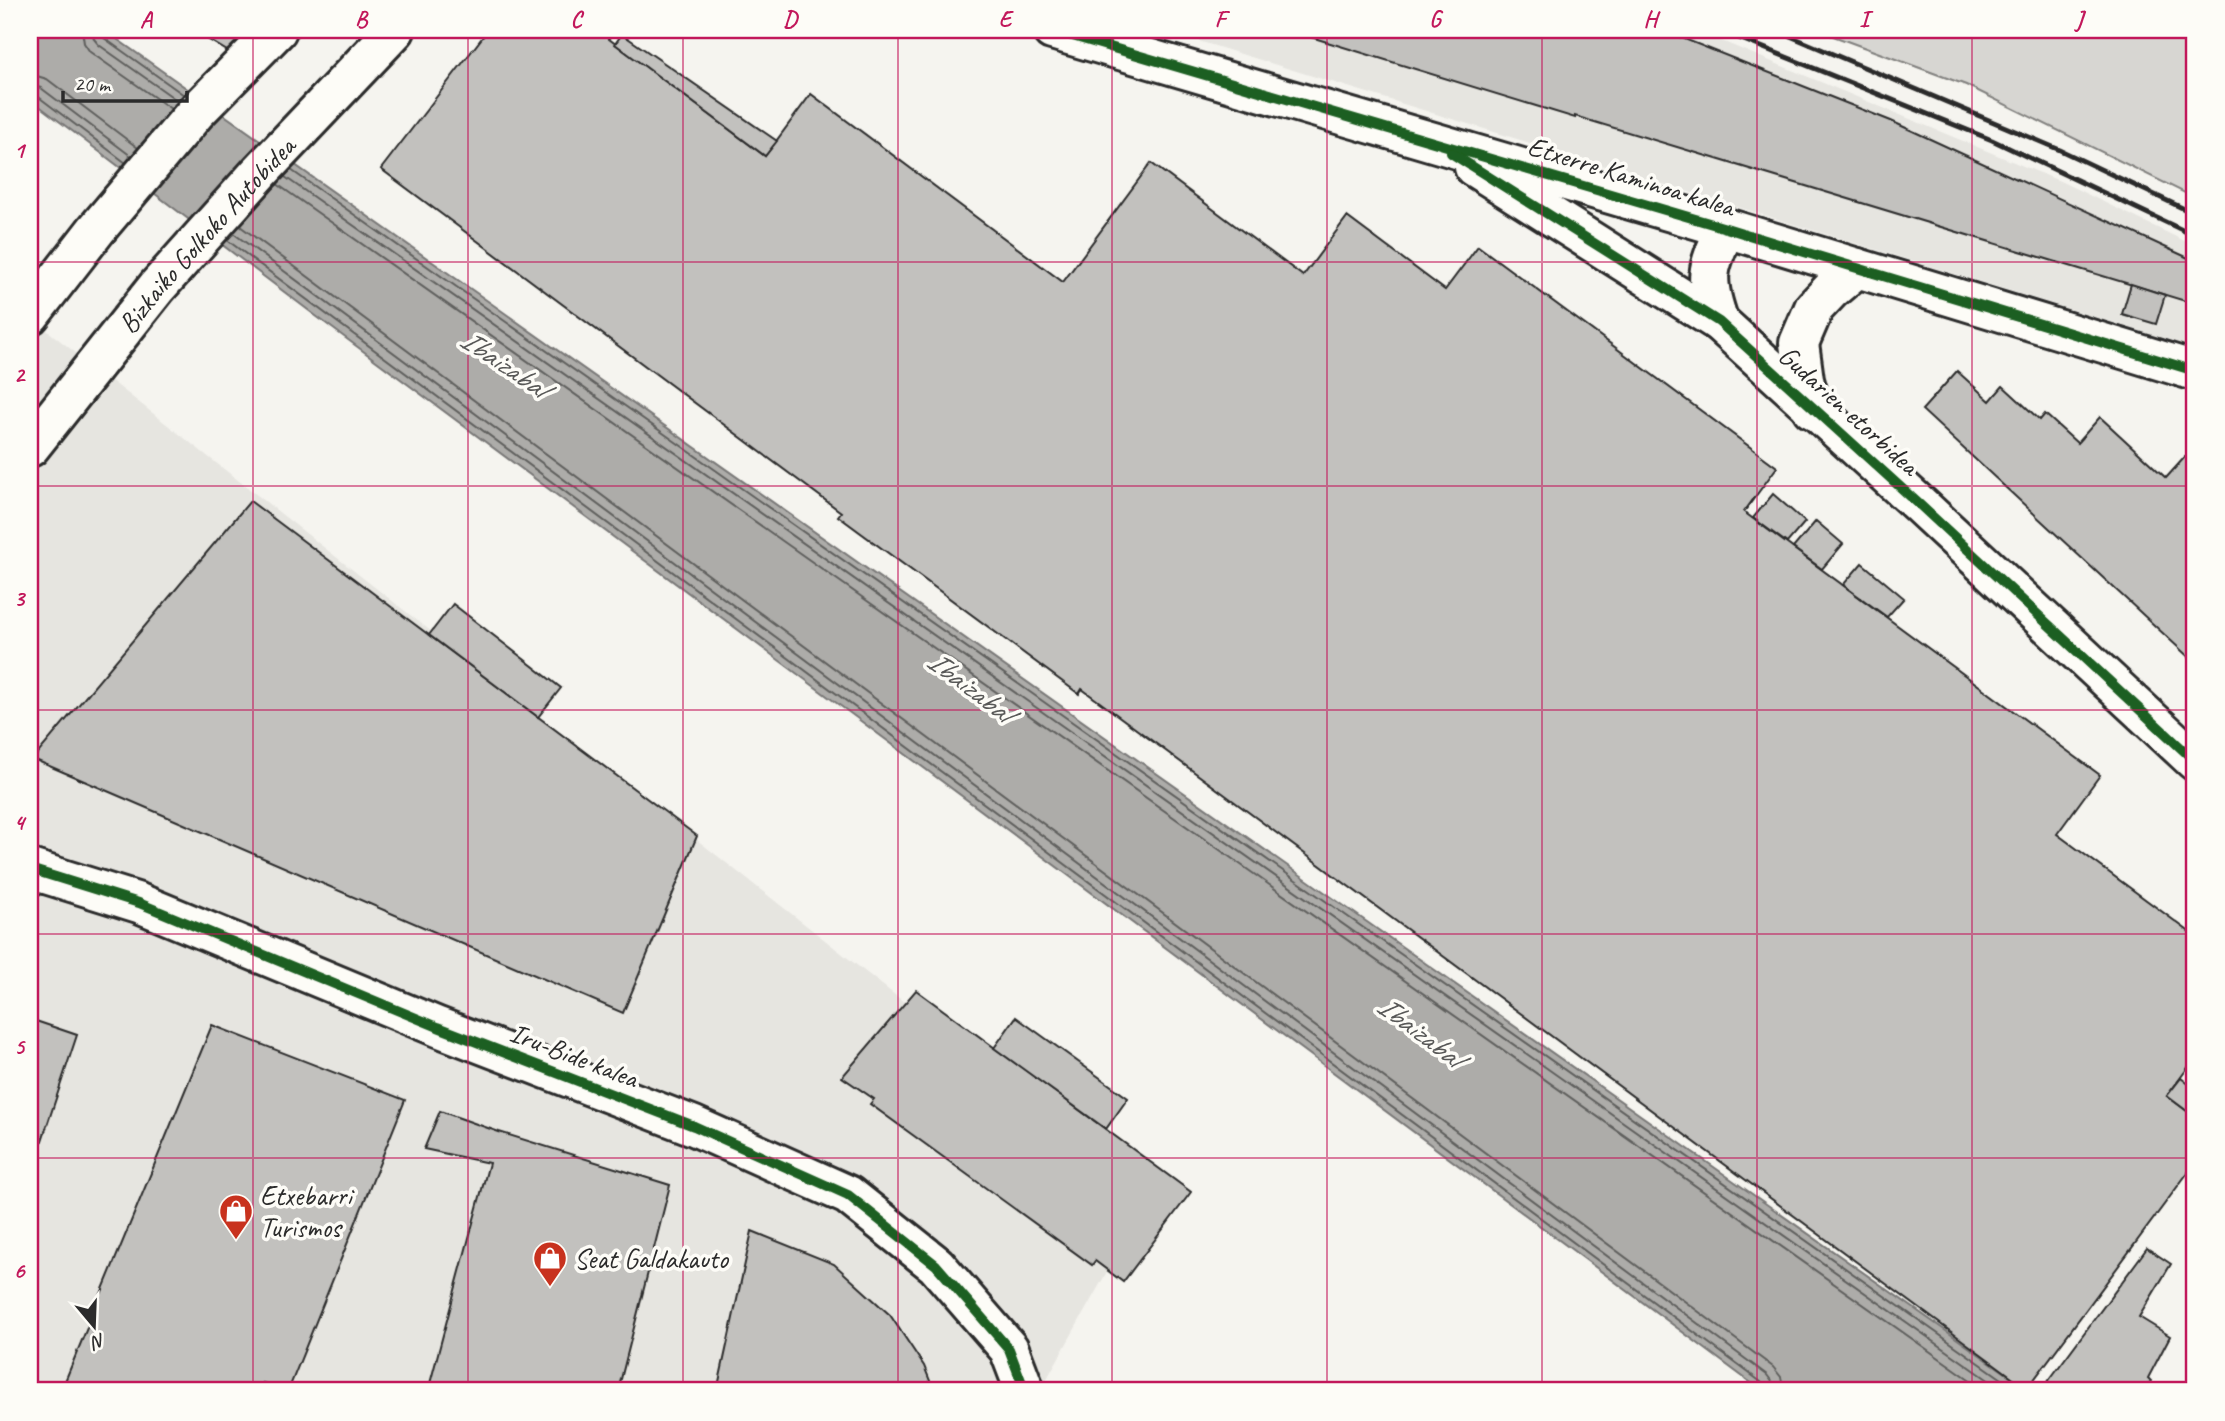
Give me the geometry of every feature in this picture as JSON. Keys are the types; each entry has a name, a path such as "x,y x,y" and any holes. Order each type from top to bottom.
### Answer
{"main road":[{"path":"30,315 96,229 196,112 276,30"},
{"name":"Bizkaiko Golkoko Autobidea","path":"30,447 157,287 260,172 394,30"},
{"name":"Etxerre Kaminoa kalea","path":"1052,30 1434,141 2195,370"},
{"name":"Gudarien etorbidea","path":"1434,141 1719,323 1920,505 2195,761"},
{"name":"Gudarien etorbidea","path":"1719,323 1708,292 1711,259 1726,228"},
{"name":"Gudarien etorbidea","path":"1812,409 1804,380 1799,343 1814,308 1830,290 1857,268"},
{"name":"Iru-Bide kalea","path":"30,869 139,903 438,1027 694,1126 848,1195 936,1265 1009,1349 1025,1391"}],"shaded area":[{"path":"1163,30 1695,30 2062,182 2195,246 2195,348"},
{"path":"1817,30 2195,30 2195,198 1966,85"},
{"path":"30,317 1150,1195 1040,1391 30,1391"}],"water":[{"name":"Ibaizabal","path":"30,30 104,30 2031,1391 1762,1391 316,316 30,99"}],"building":[{"path":"193,30 218,30 209,40"},
{"path":"218,30 256,30 232,54 209,40"},
{"path":"488,30 597,30 765,156 811,94 1063,282 1151,163 1303,276 1347,217 1445,290 1478,246 1777,467 1744,512 2100,775 2057,834 2195,936 2195,1058 2167,1096 2195,1117 2195,1163 2033,1381 2031,1391 1082,689 1079,694 838,516 841,512 381,169"},
{"path":"1288,30 1662,30 1891,121 2195,261 2195,304 1575,118"},
{"path":"622,34 777,141 765,156 615,44"},
{"path":"2131,284 2165,295 2156,324 2122,314"},
{"path":"1957,371 1990,401 2003,386 2040,420 2045,414 2077,443 2100,417 2166,478 2193,448 2195,450 2195,663 1922,410"},
{"path":"1773,494 1805,522 1787,543 1753,518"},
{"path":"250,501 697,836 623,1013 33,759"},
{"path":"1816,521 1843,544 1822,569 1793,548"},
{"path":"1862,563 1904,598 1887,617 1843,585"},
{"path":"453,604 561,688 538,717 429,635"},
{"path":"916,990 1191,1192 1123,1282 1095,1261 1092,1265 870,1104 874,1099 842,1077"},
{"path":"1016,1017 1128,1098 1106,1129 994,1048"},
{"path":"30,1019 77,1035 30,1177"},
{"name":"Etxebarri Turismos","path":"212,1025 405,1100 288,1391 263,1383 260,1391 61,1391"},
{"path":"2181,1078 2195,1089 2195,1117 2167,1096"},
{"name":"Seat Galdakauto","path":"440,1111 670,1185 618,1391 428,1391 489,1163 424,1149"},
{"path":"752,1231 834,1264 890,1315 924,1366 934,1391 717,1391"},
{"path":"2147,1248 2171,1264 2139,1317 2170,1336 2148,1378 2151,1381 2143,1391 2057,1391 2047,1383"}],"railway":[{"path":"1719,30 1992,140 2195,236"},
{"path":"1776,30 2060,150 2195,214"}],"cycle path":[{"path":"1052,30 1726,228 2195,371"},
{"path":"1451,153 1719,322 2195,761"},
{"path":"30,869 139,903 438,1027 694,1126 848,1195 936,1265 1009,1349 1025,1391"}],"place":[{"name":"Etxebarri Turismos","path":"236,1241"},
{"name":"Seat Galdakauto","path":"550,1288"}]}
